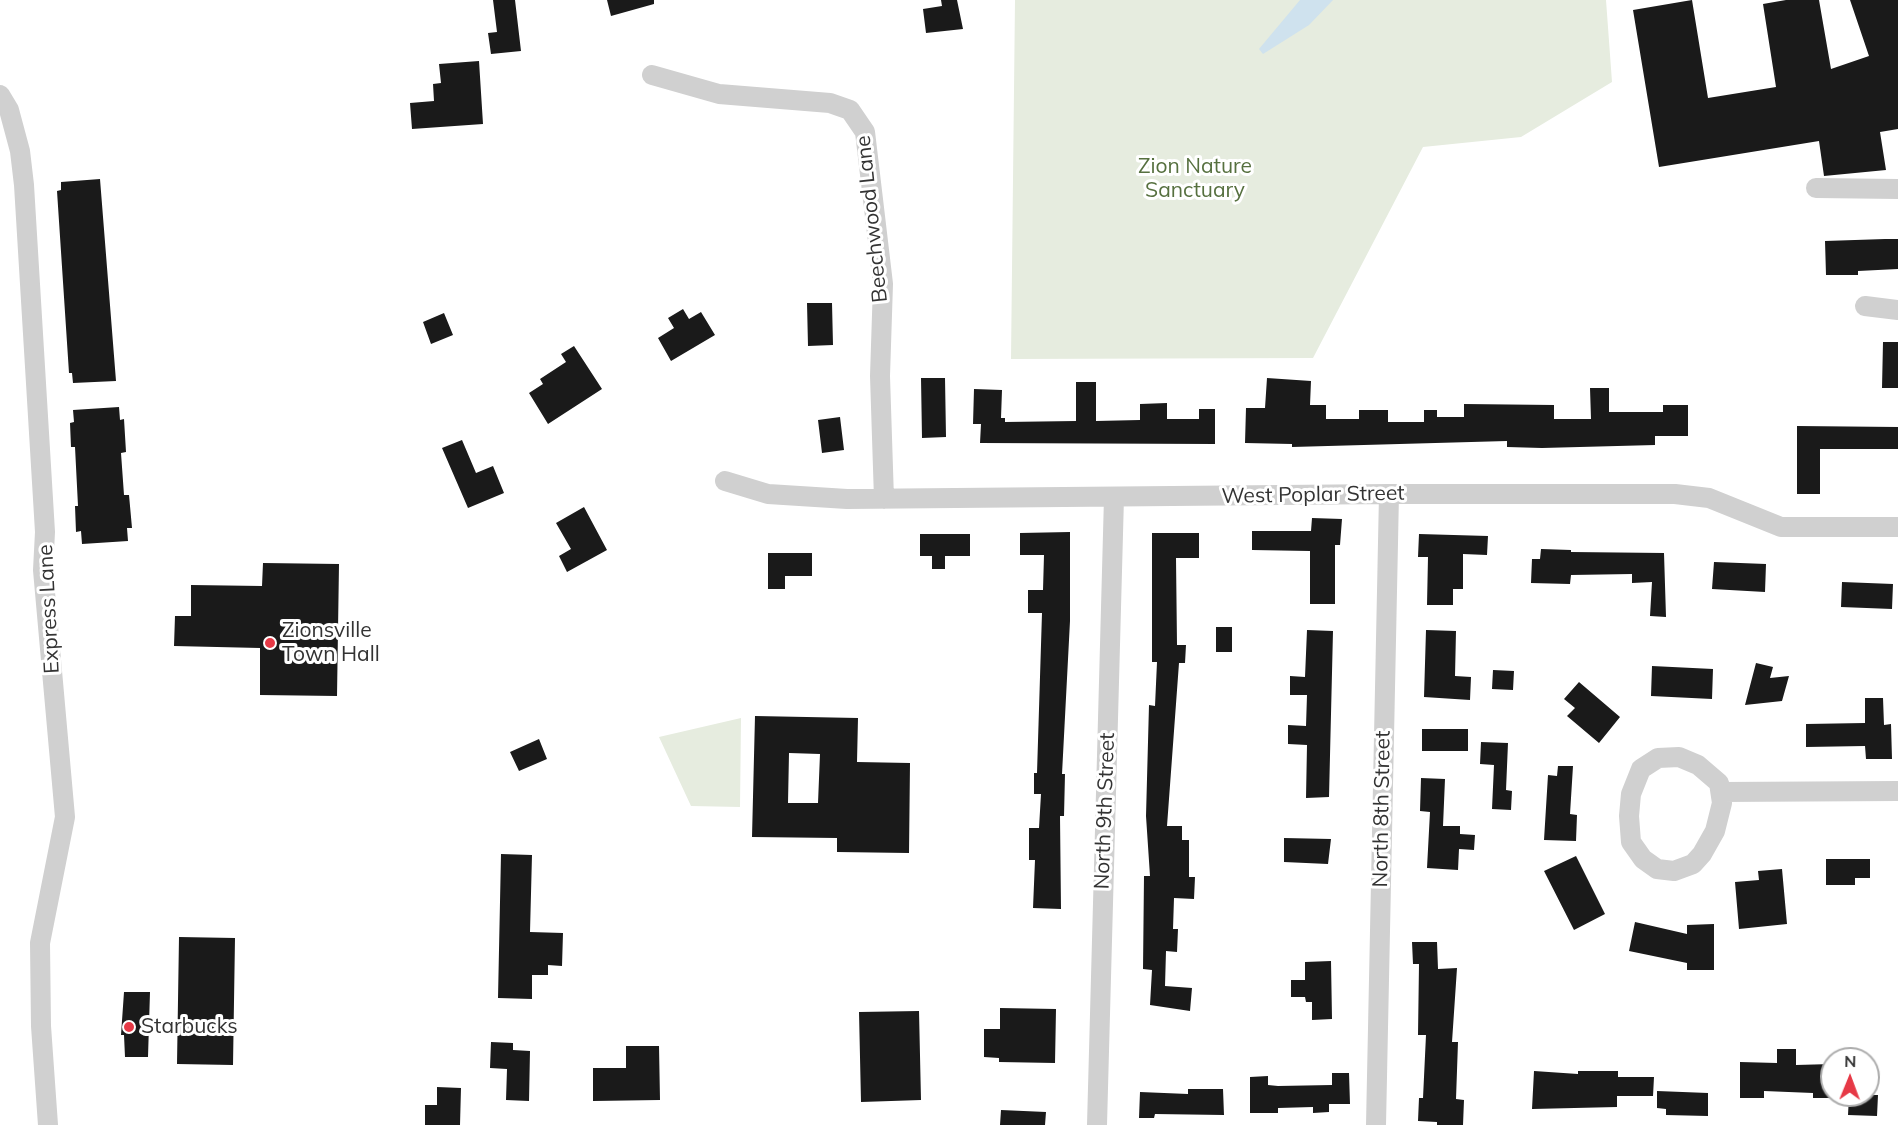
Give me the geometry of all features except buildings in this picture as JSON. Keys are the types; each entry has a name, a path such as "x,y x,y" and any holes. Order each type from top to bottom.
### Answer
{"street":[{"name":"Beechwood Lane","path":"652,75 719,94 830,103 850,110 865,132 883,284 880,376 885,499"},
{"name":"Express Lane","path":"0,95 9,110 20,151 24,186 45,532 44,570 65,818 40,943 40,1026 48,1125"},
{"path":"1815,188 1898,189"},
{"path":"1865,306 1898,310"},
{"name":"West Poplar Street","path":"725,481 768,494 885,499 1389,494 1675,494 1709,498 1781,527 1898,527"},
{"name":"North 8th Street","path":"1376,1125 1389,494"},
{"name":"North 9th Street","path":"1097,1125 1114,497"},
{"path":"1679,757 1698,765 1719,783 1720,792 1722,802 1715,831 1702,854 1693,864 1674,871 1657,869 1644,859 1631,842 1629,816 1631,794 1641,769 1658,758 1679,757"},
{"path":"1720,792 1898,791"}],"green space":[{"name":"Zion Nature Sanctuary","path":"1015,0 1606,0 1612,82 1521,137 1423,147 1313,358 1011,359"},
{"path":"741,718 740,807 691,806 659,737"}],"water":[{"path":"1300,0 1333,0 1309,25 1263,54 1259,49"}],"place":[{"name":"Zionsville Town Hall","path":"270,643"},
{"name":"Starbucks","path":"129,1027"}]}
